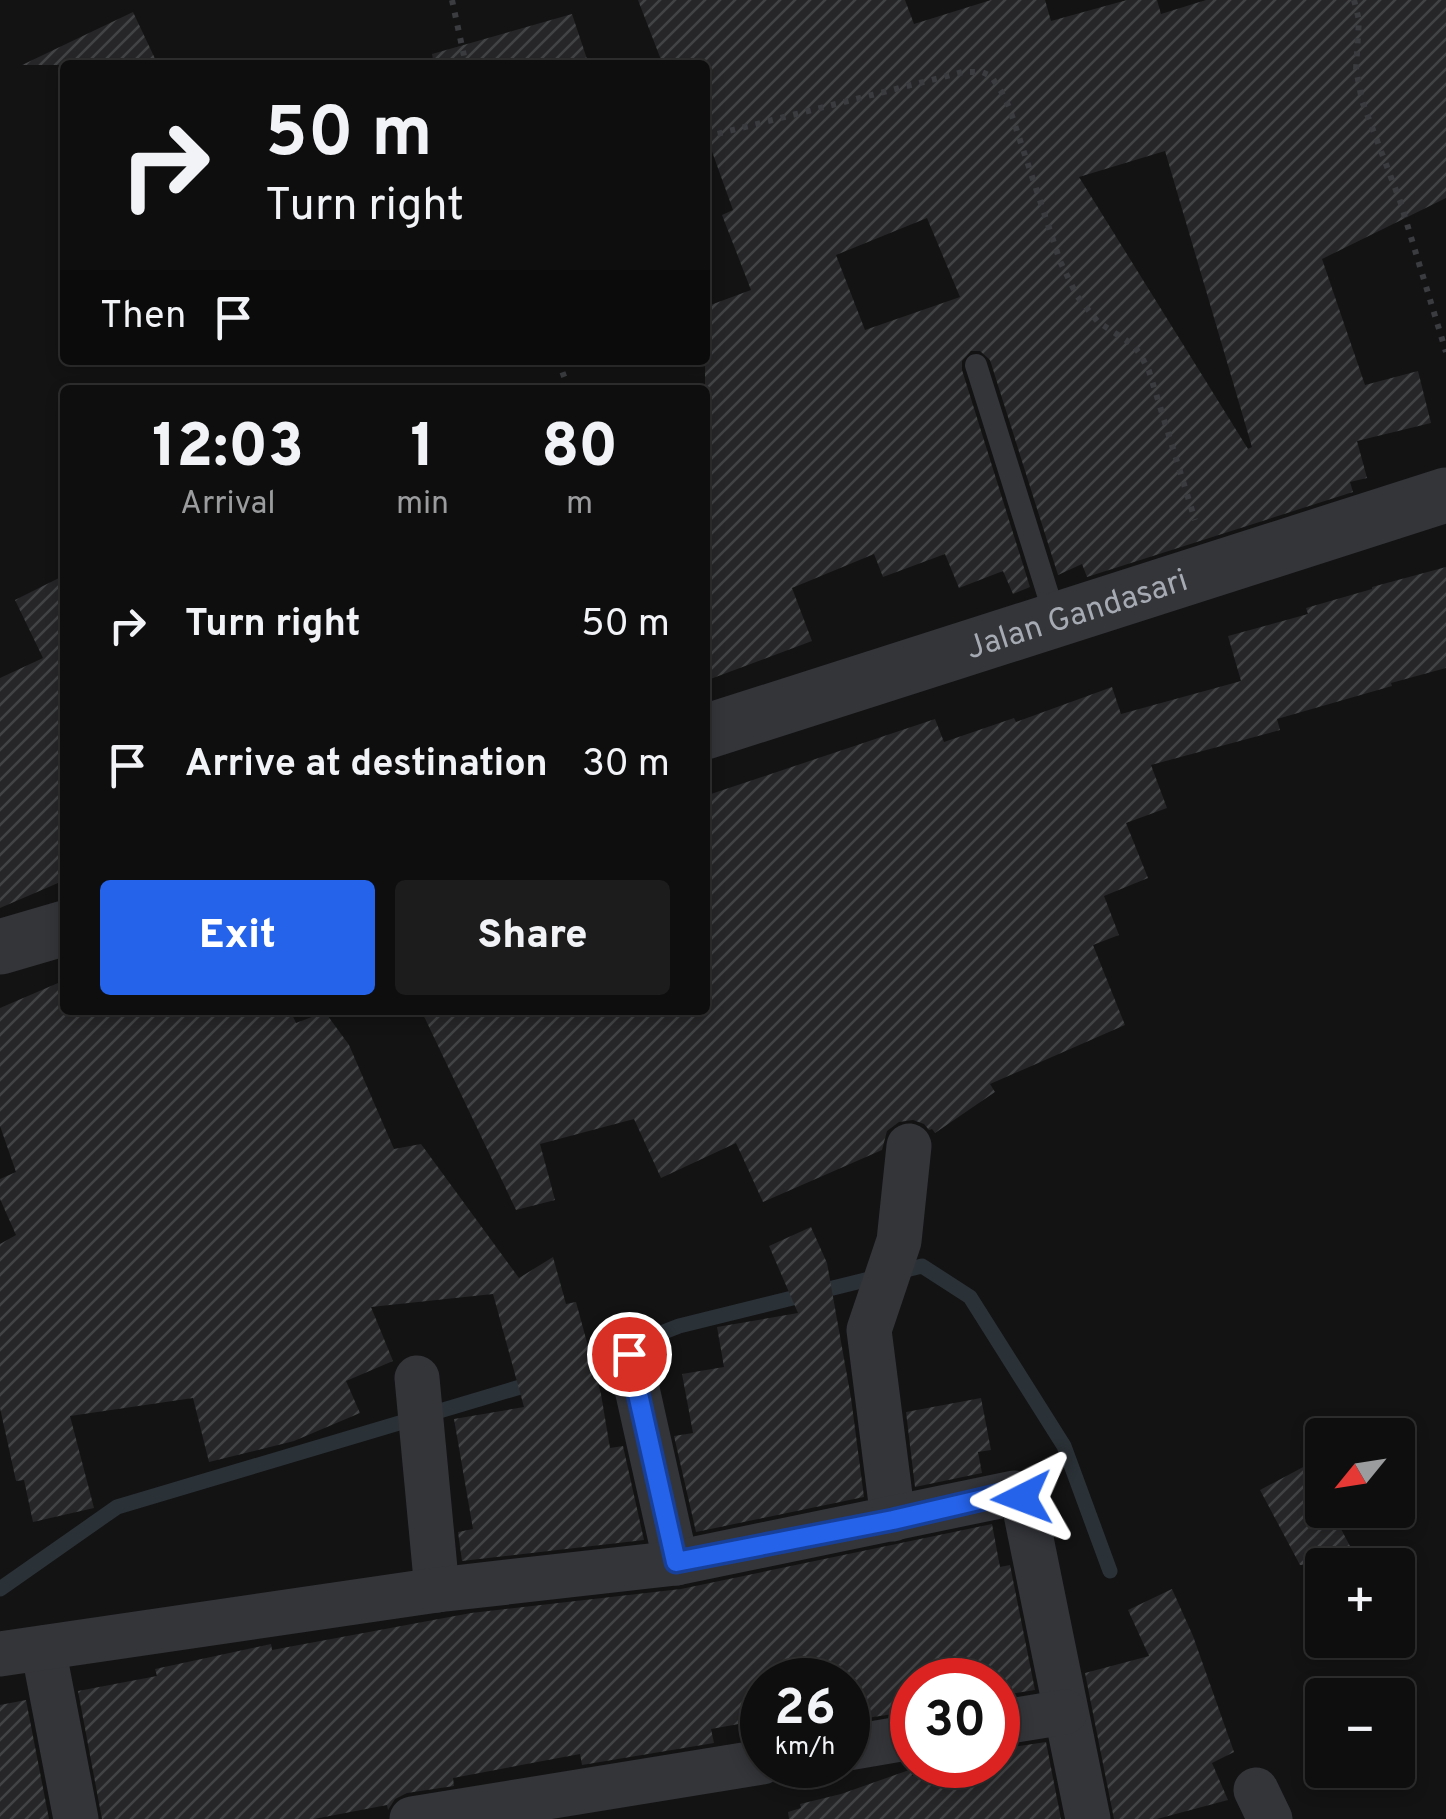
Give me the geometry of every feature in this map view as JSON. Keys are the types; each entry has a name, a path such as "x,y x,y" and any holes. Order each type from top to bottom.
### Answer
{"street":[{"name":"Jalan Gandasari","path":"710,730 1446,496"},
{"path":"0,947 60,929"},
{"path":"893,1520 870,1330 899,1241 909,1146"},
{"path":"629,1354 676,1562"},
{"path":"420,1405 437,1590"},
{"path":"76,1819 22,1651 437,1590 676,1562 1009,1493 1018,1494 1024,1504 1088,1819"},
{"path":"1020,1719 1066,1712"},
{"path":"412,1819 740,1766"}],"lane":[{"path":"976,366 1056,620"}],"path":[{"path":"452,0 465,60"},
{"path":"1354,0 1360,20 1356,69 1362,101 1400,200 1446,352"},
{"path":"710,136 962,72 991,76 1009,107 1060,261 1077,296 1098,322 1132,344 1150,371 1211,570"}],"building":[{"path":"638,0 905,0 914,24 991,0 1045,0 1051,21 1127,0 1157,0 1161,14 1206,0 1446,0 1446,198 1322,259 1365,385 1418,371 1431,423 1357,441 1367,478 1350,482 1353,492 1087,577 1082,564 1058,575 990,360 980,351 971,351 962,361 962,370 1030,587 1013,594 1003,571 959,588 945,554 883,577 874,554 792,588 812,641 710,679 710,385 705,385 705,365 710,365 710,305 751,290 722,215 733,210 710,146 710,60 661,60","holes":["1165,151 1252,447 1248,449 1079,177","927,218 960,297 865,330 836,255"]},
{"path":"133,12 156,60 60,60 60,65 22,65"},
{"path":"572,14 587,60 433,60 432,54"},
{"path":"1446,567 1446,668 1277,719 1280,730 1151,765 1167,808 1126,823 1148,878 1104,896 1119,935 1093,945 1125,1025 990,1084 995,1092 935,1133 913,1120 899,1122 887,1131 882,1150 763,1202 736,1143 661,1178 634,1119 540,1144 555,1200 516,1210 423,1015 710,1015 710,794 935,719 944,742 1014,718 1016,722 1112,687 1121,714 1241,681 1228,636 1308,614 1306,608"},
{"path":"60,578 60,882 0,908 0,678 43,658 15,600"},
{"path":"60,982 60,1015 292,1015 296,1023 327,1015 349,1045 394,1149 421,1144 519,1278 553,1257 566,1304 576,1302 601,1394 610,1448 623,1446 644,1540 462,1561 458,1532 473,1529 454,1419 524,1407 493,1294 371,1307 393,1361 346,1381 360,1413 294,1441 209,1462 193,1398 70,1416 94,1508 33,1522 24,1480 16,1481 0,1408 0,1244 16,1235 0,1199 0,1179 16,1172 0,1126 0,1008"},
{"path":"811,1227 827,1263 864,1497 696,1532 674,1436 693,1433 682,1374 724,1367 717,1327 798,1313 769,1246"},
{"path":"981,1398 991,1450 978,1452 982,1473 915,1487 906,1412"},
{"path":"1305,1466 1305,1528 1340,1528 1351,1548 1305,1548 1305,1565 1300,1565 1260,1490"},
{"path":"992,1524 1000,1567 1010,1565 1035,1690 1020,1692 1020,1658 890,1658 890,1714 870,1718 870,1658 740,1658 740,1724 711,1729 714,1743 582,1765 580,1754 453,1778 454,1786 407,1793 395,1799 388,1810 387,1805 314,1819 102,1819 78,1691 157,1676 155,1669 271,1644 272,1650 471,1613 681,1589"},
{"path":"1172,1589 1234,1752 1212,1763 1228,1800 1157,1819 1114,1819 1085,1673 1149,1656 1128,1610"},
{"path":"26,1700 49,1819 0,1819 0,1705"},
{"path":"1046,1742 1061,1819 789,1819 788,1812 801,1808 800,1804 870,1788 870,1784 890,1777 890,1788 1020,1788 1020,1746"}],"waterway":[{"path":"577,1366 679,1326 922,1266 970,1297 1064,1446 1110,1571"},
{"path":"0,1589 117,1507 537,1382"}],"route":[{"path":"629,1354 676,1562 1009,1493 1022,1498"}]}
